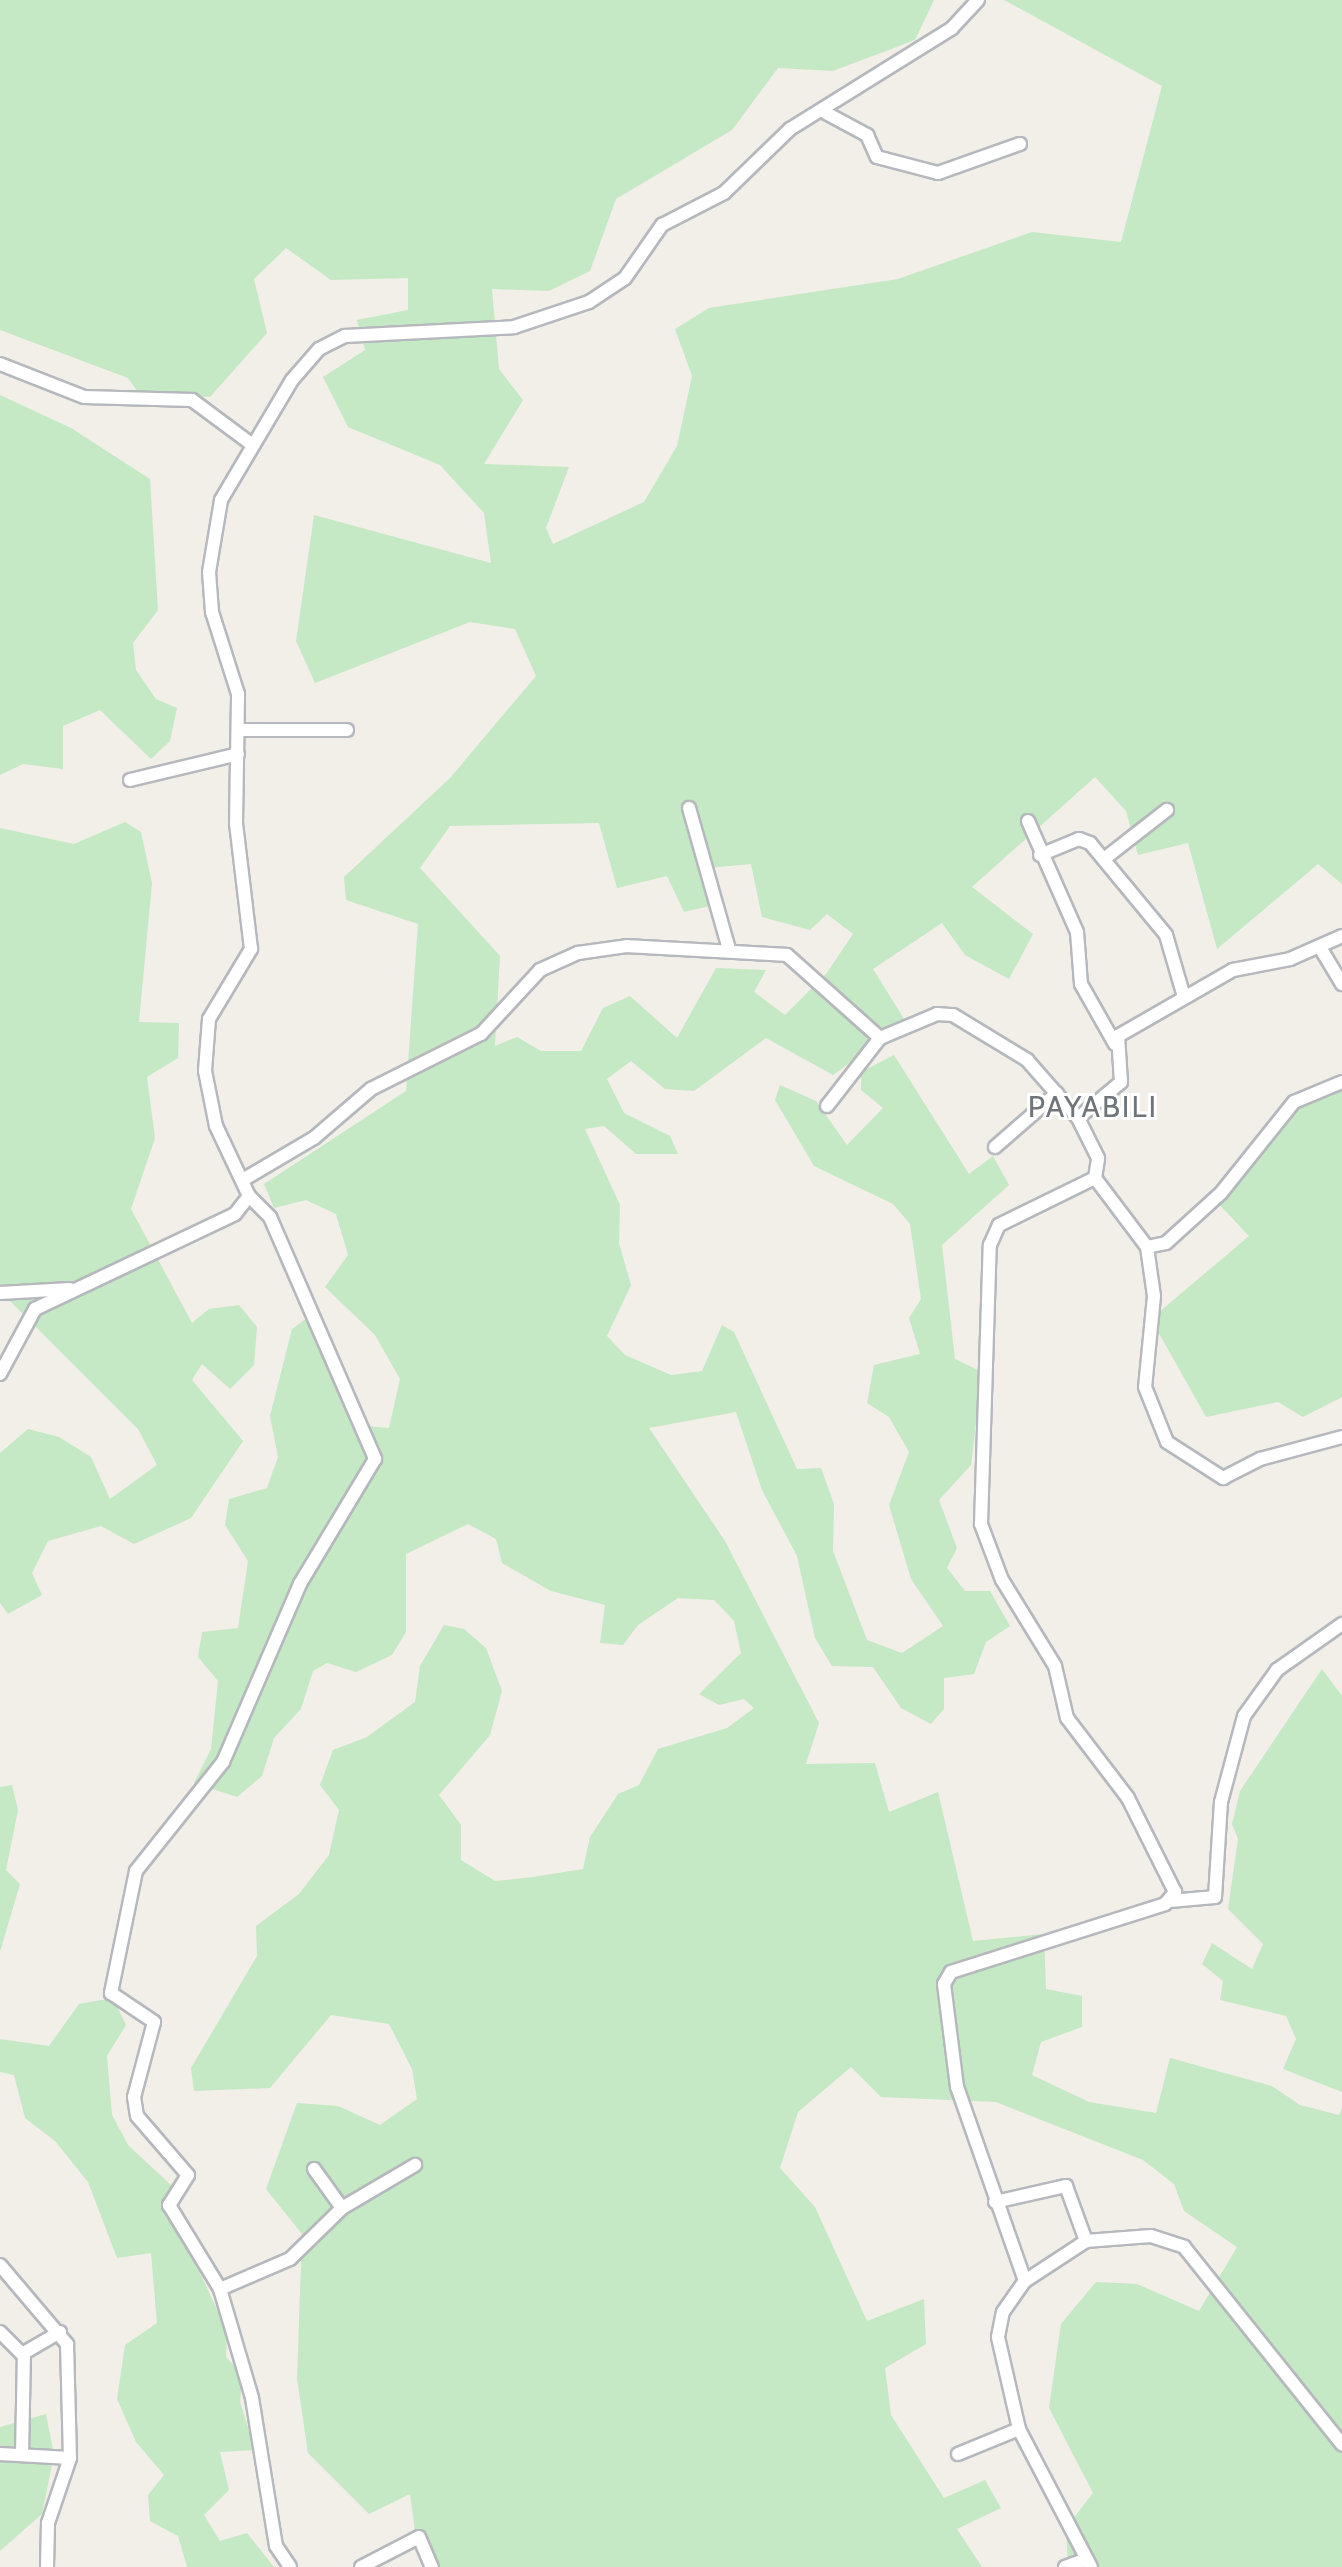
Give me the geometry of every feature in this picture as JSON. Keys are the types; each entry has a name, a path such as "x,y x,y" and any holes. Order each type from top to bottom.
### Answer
{"street":[{"path":"290,2567 276,2546 252,2398 220,2289 169,2205 188,2175 137,2116 134,2097 154,2022 112,1998 122,1914 145,1857 223,1762 300,1584 376,1453 270,1217 249,1196 246,1178 216,1126 204,1049 209,1019 251,949 236,824 240,730 209,572 215,518 250,443 292,380 330,342 514,327 563,314 625,278 662,225 724,193 784,134 826,113 875,72 952,28 978,0"},
{"path":"826,113 867,135 877,157 938,173 1020,144"},
{"path":"0,364 84,397 192,400 250,443"},
{"path":"240,730 347,730"},
{"path":"130,780 238,754"},
{"path":"689,808 729,949"},
{"path":"1104,859 1167,810"},
{"path":"1028,821 1040,855 1077,932 1081,984 1115,1044 1121,1082 1078,1118"},
{"path":"1040,855 1079,839 1104,859 1166,935 1184,997"},
{"path":"1115,1044 1184,997 1233,970 1321,949 1342,936"},
{"path":"246,1178 314,1138 371,1089 474,1039 527,980 555,961 627,946 729,949 796,960 880,1038"},
{"path":"1321,949 1342,984"},
{"path":"827,1106 880,1038 937,1014 953,1015 1020,1054 1078,1118 1098,1158 1095,1178 1147,1247 1154,1296 1145,1387 1167,1442 1223,1478 1260,1459 1342,1437"},
{"path":"1147,1247 1166,1243 1221,1193 1294,1102 1342,1082"},
{"path":"995,1147 1057,1093"},
{"path":"1095,1178 993,1234 981,1524 1002,1580 1055,1666 1071,1726 1128,1798 1161,1856 1174,1886 1170,1901"},
{"path":"0,1374 30,1313 70,1289 235,1214 249,1196"},
{"path":"0,1293 70,1289"},
{"path":"1025,2281 995,2202 979,2133 957,2087 947,1977 1170,1901 1206,1903 1219,1887 1221,1802 1238,1730 1253,1700 1277,1670 1342,1624"},
{"path":"220,2289 290,2259 342,2208 415,2165"},
{"path":"314,2169 342,2208"},
{"path":"995,2202 1066,2186 1086,2241"},
{"path":"1065,2567 1089,2563 1019,2429 998,2337 1003,2312 1025,2281 1086,2241 1151,2236 1189,2251 1342,2444"},
{"path":"0,2265 60,2332 67,2344 70,2458 48,2523 47,2567"},
{"path":"0,2332 24,2353 22,2455"},
{"path":"24,2353 60,2332"},
{"path":"958,2454 1019,2429"},
{"path":"0,2454 70,2458"},
{"path":"361,2567 419,2537 432,2567"}],"green space":[{"path":"0,0 934,0 915,40 833,71 778,68 732,130 616,199 590,271 549,291 492,289 499,369 523,400 484,464 569,467 546,528 553,544 644,502 677,446 692,376 675,329 709,308 898,279 1032,232 1121,242 1162,86 1004,0 1342,0 1342,884 1318,864 1217,949 1188,843 1138,855 1126,811 1095,777 972,887 1033,934 1009,979 965,955 942,923 873,969 906,1022 833,1075 766,1038 694,1091 665,1089 631,1061 607,1079 624,1113 670,1136 678,1154 636,1154 604,1126 585,1129 620,1205 619,1243 631,1285 607,1336 625,1355 671,1375 702,1371 722,1325 734,1332 797,1469 821,1468 834,1504 833,1551 867,1640 902,1653 943,1626 911,1579 889,1505 909,1452 889,1417 867,1403 874,1365 920,1354 909,1318 921,1299 910,1224 893,1204 814,1166 775,1100 780,1085 816,1101 847,1145 883,1108 861,1090 861,1072 894,1055 969,1174 993,1156 1009,1185 942,1245 955,1359 982,1372 971,1465 939,1500 957,1548 947,1568 965,1591 990,1591 1010,1626 986,1642 974,1674 944,1678 944,1709 931,1724 901,1708 873,1667 832,1666 815,1638 797,1556 762,1490 736,1412 649,1428 725,1541 819,1723 806,1764 875,1763 889,1812 938,1792 973,1941 1044,1934 1046,1989 1082,1996 1082,2027 1041,2042 1032,2075 1089,2102 1156,2113 1170,2058 1272,2086 1300,2105 1339,2115 1342,2108 1342,2567 1068,2567 1066,2528 1093,2493 1049,2408 1061,2324 1096,2282 1137,2284 1199,2311 1237,2247 1184,2211 1174,2184 1143,2160 996,2102 881,2097 851,2067 798,2112 780,2168 815,2207 867,2321 924,2299 926,2344 885,2368 891,2415 944,2498 985,2480 1001,2508 957,2529 982,2567 431,2567 417,2545 410,2494 369,2514 308,2453 297,2379 302,2234 266,2189 297,2103 338,2106 380,2125 417,2099 412,2069 389,2024 331,2015 270,2088 194,2091 191,2068 257,1956 256,1926 299,1894 329,1855 339,1810 320,1785 333,1750 367,1737 415,1702 420,1666 444,1625 464,1629 486,1648 502,1691 490,1735 439,1795 461,1825 461,1860 495,1881 583,1869 590,1837 618,1794 639,1785 658,1749 727,1728 754,1708 744,1699 719,1705 699,1694 741,1653 734,1621 714,1600 678,1598 638,1625 623,1645 600,1643 605,1605 551,1591 502,1563 496,1539 468,1524 406,1554 406,1632 392,1655 356,1672 327,1663 313,1671 301,1709 274,1738 262,1776 237,1797 194,1783 211,1749 218,1681 198,1657 202,1632 238,1628 248,1561 225,1525 229,1499 267,1488 278,1457 270,1416 292,1329 307,1318 323,1341 352,1425 389,1428 400,1379 375,1335 325,1287 348,1255 336,1214 306,1200 274,1208 264,1184 406,1091 418,924 346,900 344,877 450,778 536,676 515,629 470,622 315,683 296,641 314,515 491,563 484,513 440,465 348,427 323,377 365,350 357,320 408,310 408,278 331,280 286,248 254,279 267,333 210,397 138,392 128,378 0,330","holes":["599,823 617,888 667,876 684,912 714,905 707,868 751,864 762,917 810,930 827,914 853,934 826,974 785,1015 754,992 766,970 716,968 677,1038 630,996 603,1008 581,1051 541,1051 517,1037 495,1046 500,956 420,868 450,826"]},
{"path":"0,395 71,428 150,479 158,610 133,643 136,670 156,699 177,708 170,741 151,759 100,710 63,726 63,769 23,764 0,775"},
{"path":"125,822 141,832 152,883 139,1022 179,1023 178,1058 147,1077 155,1138 131,1209 192,1323 209,1309 239,1305 257,1327 254,1365 230,1389 202,1364 192,1380 243,1441 191,1518 134,1544 101,1526 48,1541 32,1573 42,1595 8,1614 0,1603 0,1453 28,1429 59,1437 91,1457 110,1499 157,1465 138,1429 0,1291 0,828 74,844"},
{"path":"1342,1084 1342,1397 1303,1417 1278,1402 1206,1417 1151,1319 1249,1236 1213,1198 1265,1149 1289,1106"},
{"path":"1322,1669 1342,1696 1342,2092 1283,2069 1296,2039 1286,2016 1220,2000 1223,1981 1202,1964 1212,1943 1252,1969 1263,1944 1228,1909 1238,1839 1232,1824 1240,1791"},
{"path":"12,1785 18,1810 6,1870 20,1884 0,1952 0,1787"},
{"path":"113,1998 126,2025 107,2056 112,2115 128,2145 172,2186 168,2204 227,2331 226,2357 243,2375 240,2402 255,2450 220,2452 229,2490 204,2515 220,2541 247,2533 274,2567 187,2567 178,2536 150,2521 148,2495 164,2475 136,2442 117,2399 125,2345 157,2323 151,2253 117,2258 88,2182 55,2141 25,2118 14,2075 0,2072 0,2039 49,2046 79,2004"},
{"path":"46,2414 54,2455 42,2514 0,2551 0,2427"}],"district":[{"name":"PAYABILI","path":"1093,1107"}]}
